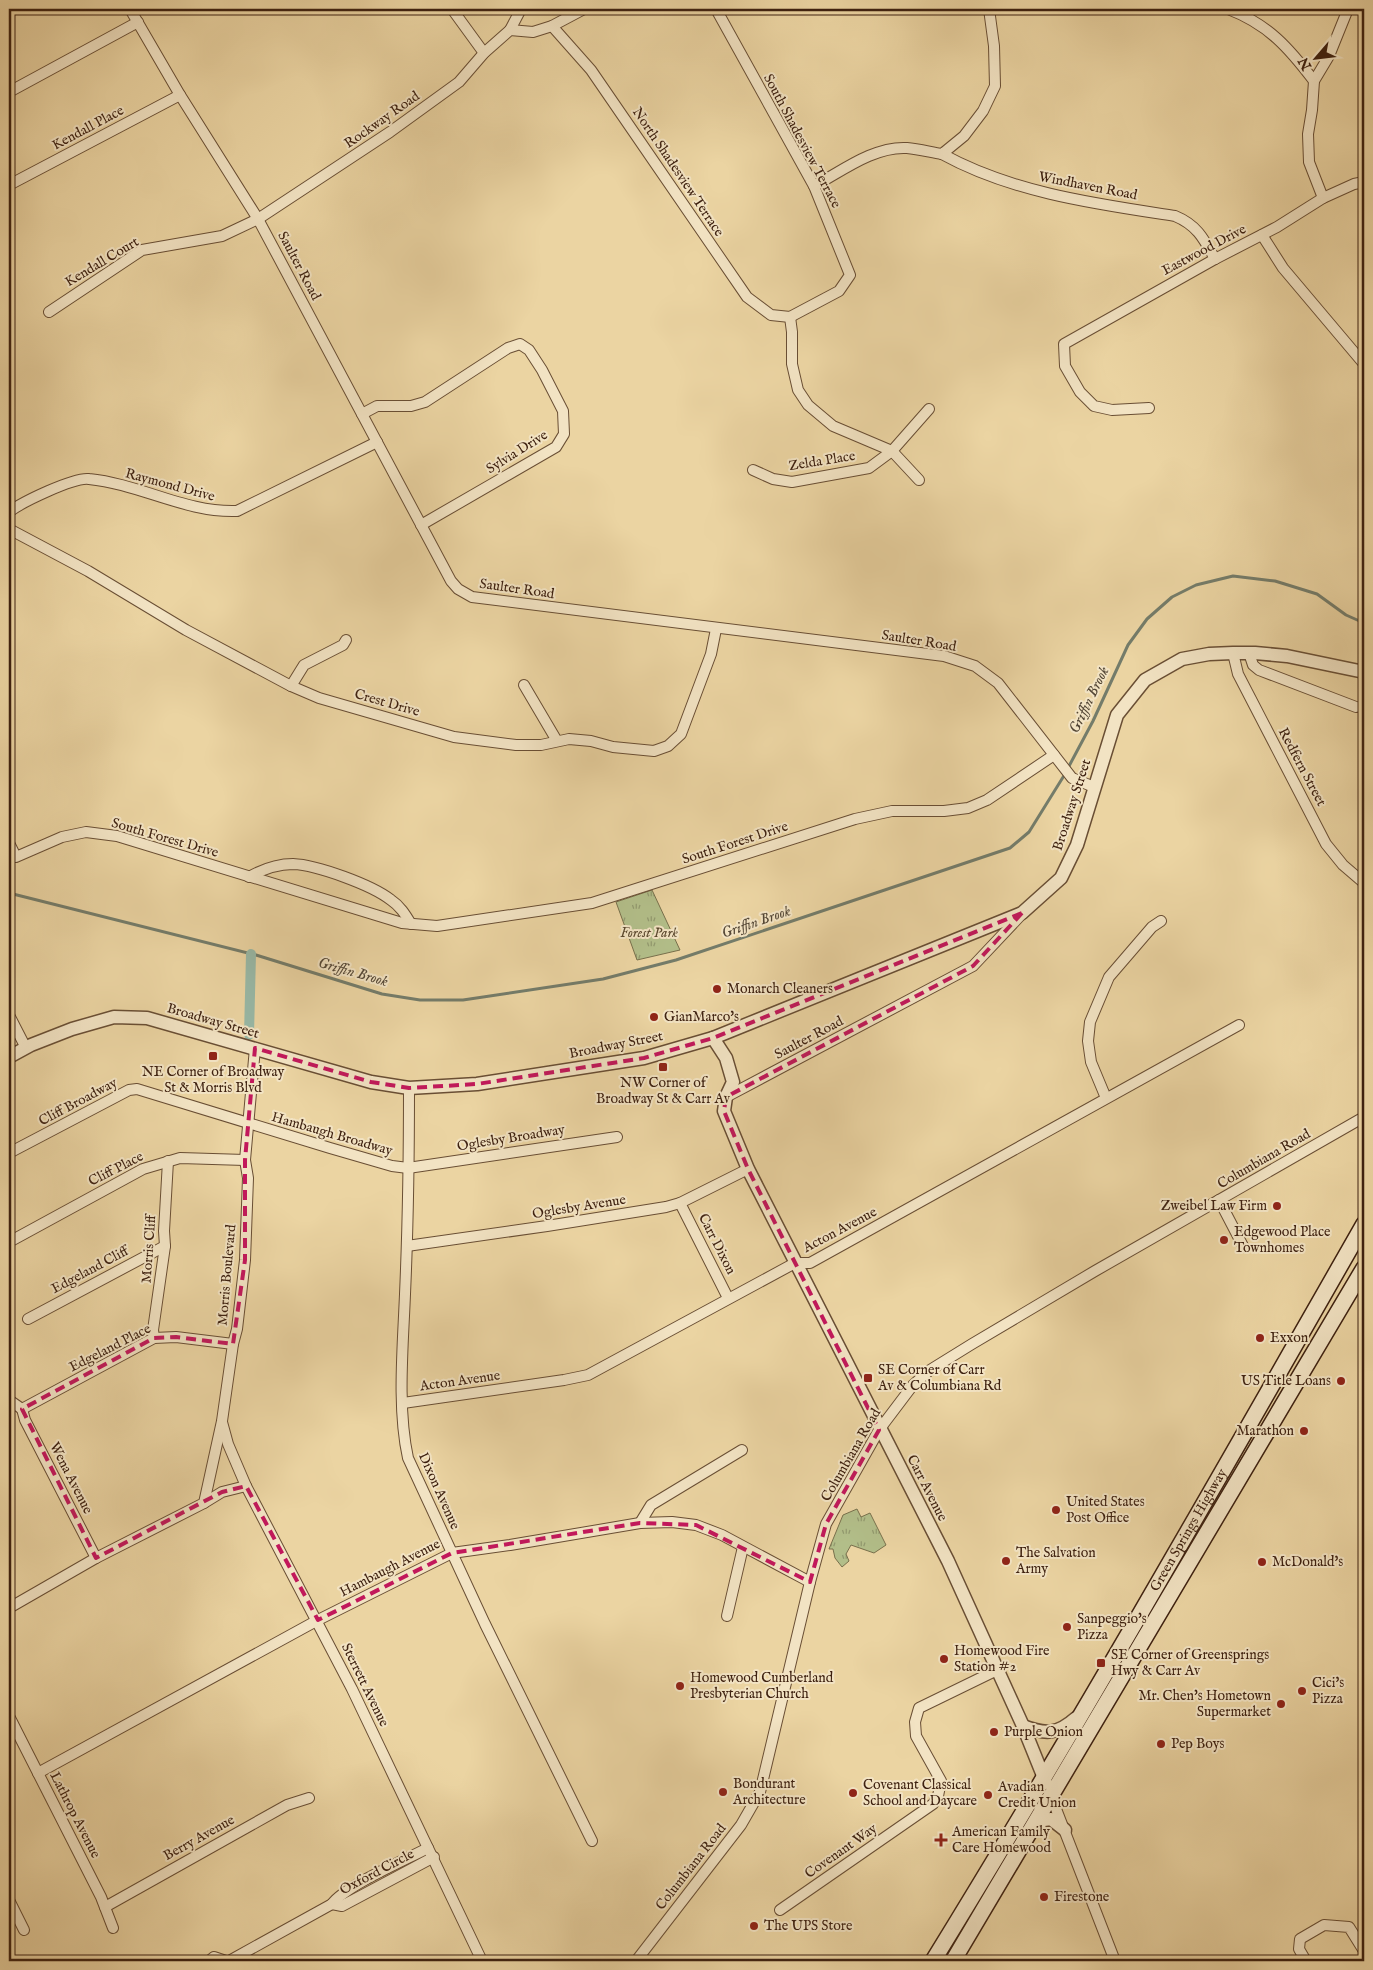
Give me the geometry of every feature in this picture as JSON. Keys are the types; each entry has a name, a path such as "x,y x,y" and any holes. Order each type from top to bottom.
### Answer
{"main road":[{"name":"Green Springs Highway","path":"933,1961 1204,1506 1364,1224"},
{"name":"Green Springs Highway","path":"953,1961 1364,1268"}],"street":[{"name":"Saulter Road","path":"130,9 180,95 258,219 451,581 458,589 472,597 944,656 975,666 998,683 1072,778 1094,787"},
{"path":"452,9 484,53"},
{"name":"Rockway Road","path":"258,219 390,132 459,82 484,53 510,30 521,9"},
{"path":"510,30 533,32 552,26 584,9"},
{"name":"South Shadesview Terrace","path":"716,9 814,186 850,275 839,290 790,317"},
{"path":"814,186 870,156 888,150 906,148 942,154 964,136 983,111 995,86 994,46 989,9"},
{"path":"1228,9 1262,27 1281,41 1314,81"},
{"path":"1323,198 1309,162 1308,134 1314,81 1330,56 1348,9"},
{"path":"9,92 138,22"},
{"name":"North Shadesview Terrace","path":"552,26 591,70 747,297 771,315 790,317"},
{"name":"Kendall Place","path":"9,185 180,95"},
{"name":"Windhaven Road","path":"942,154 965,167 1030,189 1082,202 1176,216 1188,222 1202,235 1215,258"},
{"name":"Eastwood Drive","path":"1149,408 1112,410 1094,406 1080,392 1065,366 1064,344 1215,258 1262,235 1323,198 1354,184 1364,182"},
{"name":"Kendall Court","path":"49,312 142,250 222,236 258,219"},
{"path":"1262,235 1283,268 1364,364"},
{"path":"790,317 792,364 798,390 808,405 833,426 892,451 919,480"},
{"name":"Sylvia Drive","path":"362,414 377,406 411,406 425,402 508,348 520,344 530,350 542,370 563,411 564,434 556,447 421,525"},
{"name":"Zelda Place","path":"753,470 773,479 792,482 869,468 892,451 929,409"},
{"name":"Raymond Drive","path":"9,512 18,505 63,485 87,478 195,507 219,512 237,511 377,442"},
{"name":"Crest Drive","path":"9,529 88,571 186,630 291,686 329,701 454,736 516,745 541,745 569,739 654,750 668,746 681,734 711,654 716,629"},
{"path":"291,686 304,665 343,645 346,640"},
{"name":"Redfern Street","path":"1233,653 1238,674 1326,844 1343,865 1364,883"},
{"path":"1249,653 1253,665 1259,670 1356,707"},
{"name":"Broadway Street","path":"9,1057 72,1029 114,1017 147,1018 371,1082 409,1088 477,1084 644,1058 713,1038 1022,913 1061,878 1077,845 1117,716 1145,680 1182,659 1209,654 1249,653 1287,656 1364,672"},
{"path":"524,685 558,741"},
{"name":"South Forest Drive","path":"9,843 16,857 62,836 86,832 117,836 402,923 437,926 592,903 855,819 892,811 944,811 968,808 987,800 1057,758"},
{"path":"249,877 274,866 293,864 308,866 380,892 404,911 411,924"},
{"name":"Saulter Road","path":"726,1097 973,966 1022,913"},
{"path":"1106,1098 1091,1062 1088,1041 1090,1022 1109,977 1152,927 1161,921"},
{"path":"9,1015 26,1048"},
{"name":"Acton Avenue","path":"403,1403 588,1375 796,1263 808,1264 1239,1024"},
{"name":"Carr Avenue","path":"713,1038 726,1058 733,1082 726,1097 724,1111 748,1169 879,1430 948,1561 1023,1726 1115,1961"},
{"name":"Morris Boulevard","path":"204,1503 222,1421 233,1344 237,1329 245,1260 248,1178 245,1160 255,1048"},
{"name":"Dixon Avenue","path":"409,1088 407,1246 402,1377 403,1438 408,1458 484,1624 592,1841"},
{"name":"Cliff Broadway","path":"9,1153 129,1090 137,1089 248,1123"},
{"name":"Columbiana Road","path":"636,1961 741,1825 760,1792 810,1582 826,1524 879,1430 913,1385 930,1370 1095,1271 1364,1117"},
{"name":"Hambaugh Broadway","path":"248,1123 392,1166 408,1168"},
{"name":"Oglesby Broadway","path":"408,1168 617,1137"},
{"name":"Cliff Place","path":"9,1242 143,1169 180,1158 245,1160"},
{"name":"Morris Cliff","path":"154,1338 153,1330 165,1246 164,1231 168,1161"},
{"name":"Oglesby Avenue","path":"407,1246 547,1226 680,1203 748,1169"},
{"path":"1219,1200 1243,1246"},
{"name":"Carr Dixon","path":"680,1203 728,1298"},
{"name":"Edgeland Cliff","path":"28,1319 165,1246"},
{"name":"Edgeland Place","path":"22,1409 154,1338 176,1336 233,1344"},
{"path":"9,1400 22,1409"},
{"name":"Wena Avenue","path":"22,1409 25,1420 96,1558"},
{"name":"Sterrett Avenue","path":"222,1421 228,1444 246,1486 318,1620 482,1961"},
{"path":"640,1523 651,1505 742,1450"},
{"path":"9,1608 96,1558 222,1492 246,1486"},
{"name":"Hambaugh Avenue","path":"38,1773 318,1620 452,1553 640,1523 672,1522 696,1525 722,1535 810,1582"},
{"path":"727,1616 743,1547"},
{"name":"Covenant Way","path":"780,1910 933,1804 938,1796 941,1781 916,1736 915,1722 919,1708 997,1670"},
{"path":"1023,1726 1037,1732 1049,1732 1065,1728 1083,1711"},
{"name":"Lathrop Avenue","path":"9,1716 105,1908 113,1928"},
{"name":"Berry Avenue","path":"105,1908 287,1805 309,1798"},
{"path":"1028,1834 1044,1820 1051,1819 1065,1830"},
{"name":"Oxford Circle","path":"209,1961 214,1957 228,1961 332,1904 337,1897 369,1878 431,1852"},
{"name":"Oxford Circle","path":"332,1904 342,1906 374,1889 431,1852"},
{"path":"369,1878 374,1889"},
{"path":"9,1900 24,1930"},
{"path":"1306,1961 1299,1949 1300,1939 1324,1925 1350,1927 1364,1951"}],"highlighted area":[{"path":"1022,913 973,966 726,1097 724,1111 748,1169 879,1430 826,1524 810,1582 696,1525 640,1523 452,1553 318,1620 246,1486 222,1492 96,1558 22,1409 154,1338 176,1337 233,1344 245,1260 245,1160 255,1048 371,1082 409,1088 477,1084 644,1058 713,1038"}],"green space":[{"name":"Forest Park","path":"652,890 680,950 637,960 616,902"},
{"path":"857,1509 861,1517 870,1513 886,1545 874,1553 851,1545 846,1554 849,1561 842,1567 835,1558 833,1549 829,1549 843,1515"}],"waterway":[{"name":"Griffin Brook","path":"1068,768 1093,721 1128,645 1147,619 1172,597 1196,585 1233,576 1275,581 1317,594 1346,615 1364,623"},
{"name":"Griffin Brook","path":"9,893 256,955 382,994 420,1000 463,1000 603,979 676,960 1010,848 1029,832 1065,774"},
{"path":"249,1035 251,954"}],"place":[{"name":"Monarch Cleaners","path":"717,989"},
{"name":"GianMarco's","path":"654,1017"},
{"name":"NE Corner of Broadway St & Morris Blvd","path":"213,1056"},
{"name":"NW Corner of Broadway St & Carr Av","path":"663,1067"},
{"name":"Zweibel Law Firm","path":"1277,1206"},
{"name":"Edgewood Place Townhomes","path":"1224,1240"},
{"name":"Exxon","path":"1260,1338"},
{"name":"SE Corner of Carr Av & Columbiana Rd","path":"868,1378"},
{"name":"US Title Loans","path":"1341,1381"},
{"name":"Marathon","path":"1304,1431"},
{"name":"United States Post Office","path":"1056,1510"},
{"name":"The Salvation Army","path":"1006,1561"},
{"name":"McDonald's","path":"1262,1562"},
{"name":"Sanpeggio's Pizza","path":"1067,1627"},
{"name":"Homewood Fire Station #2","path":"944,1659"},
{"name":"SE Corner of Greensprings Hwy & Carr Av","path":"1101,1663"},
{"name":"Homewood Cumberland Presbyterian Church","path":"680,1686"},
{"name":"Cici's Pizza","path":"1302,1691"},
{"name":"Mr. Chen's Hometown Supermarket","path":"1281,1704"},
{"name":"Purple Onion","path":"994,1732"},
{"name":"Pep Boys","path":"1161,1744"},
{"name":"Bondurant Architecture","path":"723,1792"},
{"name":"Covenant Classical School and Daycare","path":"853,1793"},
{"name":"Avadian Credit Union","path":"988,1795"},
{"name":"American Family Care Homewood","path":"941,1840"},
{"name":"Firestone","path":"1044,1897"},
{"name":"The UPS Store","path":"754,1926"}]}
